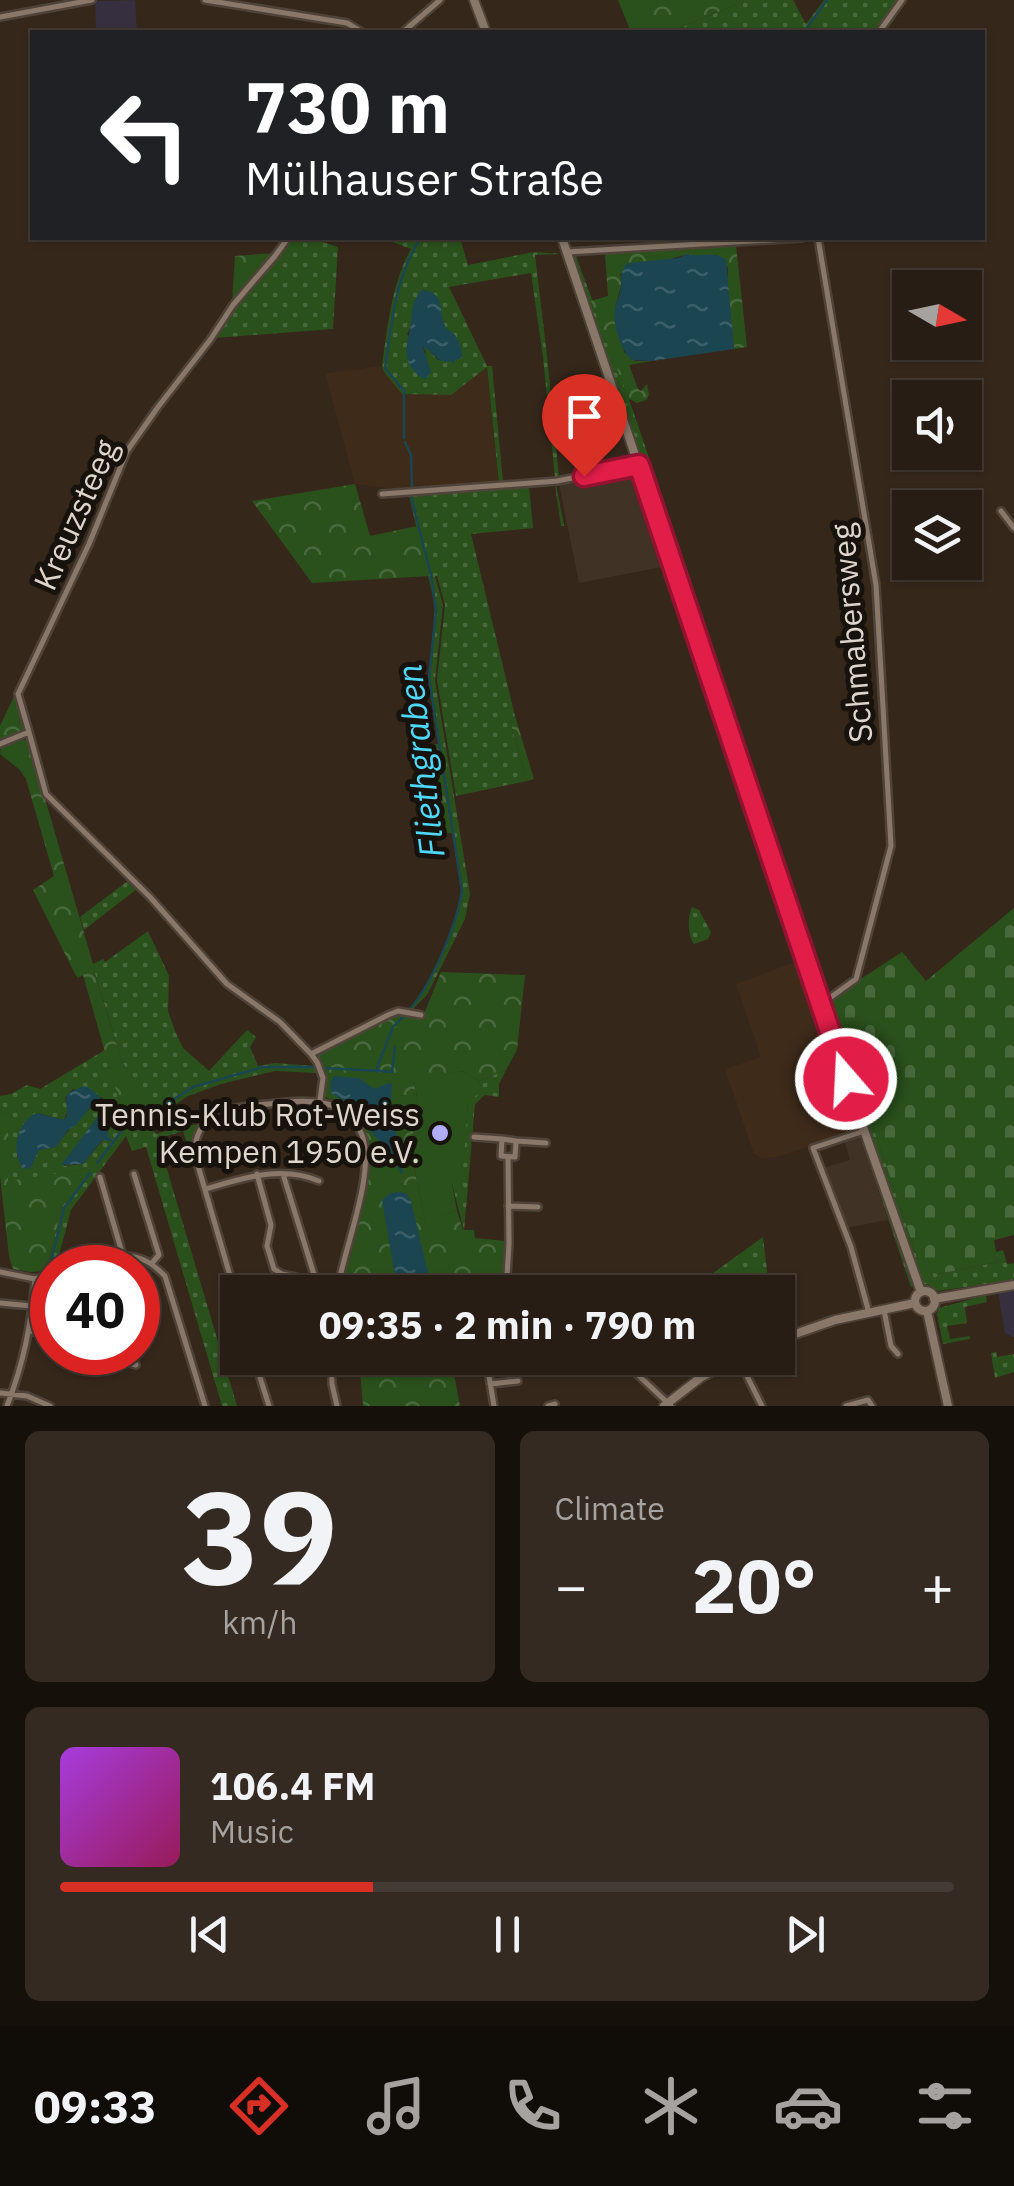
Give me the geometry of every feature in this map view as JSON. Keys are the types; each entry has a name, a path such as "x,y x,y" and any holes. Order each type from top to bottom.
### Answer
{"street":[{"path":"0,18 92,0"},
{"path":"205,0 348,23 359,30"},
{"path":"405,30 440,0"},
{"path":"474,0 485,30"},
{"path":"880,30 902,0"},
{"name":"Kreuzsteeg","path":"287,240 233,305 127,450 89,544 18,694 46,794 150,897 227,984 280,1022 311,1054"},
{"path":"563,240 820,1005 921,1292"},
{"path":"567,252 768,240"},
{"name":"Schmabersweg","path":"818,240 876,586 891,846 856,979 820,1005"},
{"path":"382,494 557,481 639,465"},
{"path":"1000,511 1014,528"},
{"path":"0,744 28,732"},
{"path":"319,1101 324,1078 311,1054 398,1011 421,1015"},
{"path":"230,1275 194,1152 196,1136 210,1119 234,1108 297,1100 335,1106 351,1119 362,1136 363,1180 340,1275"},
{"path":"864,1131 814,1148 851,1248 869,1313"},
{"path":"474,1137 546,1144"},
{"path":"502,1139 501,1156 515,1157 516,1141"},
{"path":"507,1275 508,1157"},
{"path":"134,1174 155,1245"},
{"path":"206,1190 257,1174 307,1176 319,1181"},
{"path":"257,1174 271,1225 267,1246 274,1269 287,1275"},
{"path":"283,1174 314,1275"},
{"path":"100,1177 120,1245"},
{"path":"508,1206 538,1206"},
{"path":"160,1271 165,1276 206,1406"},
{"path":"0,1272 30,1278"},
{"path":"934,1299 1014,1285"},
{"path":"921,1292 934,1299 928,1310 921,1310 916,1303 921,1292"},
{"path":"0,1303 30,1306"},
{"path":"795,1334 835,1320 916,1303"},
{"path":"884,1310 891,1346 898,1354"},
{"path":"928,1310 948,1406"},
{"path":"8,1406 30,1331"},
{"path":"259,1375 268,1406"},
{"path":"332,1375 337,1406"},
{"path":"489,1375 494,1406"},
{"path":"637,1375 668,1405 706,1375"},
{"path":"746,1375 762,1406"},
{"path":"490,1384 518,1380"},
{"path":"0,1393 27,1396 50,1406"},
{"path":"846,1406 870,1403"}],"shaded area":[{"path":"135,0 137,30 96,30 95,1"},
{"path":"382,366 402,394 487,367 499,483 409,491 355,484 326,376"},
{"path":"635,469 667,566 579,583 559,483"},
{"path":"800,960 859,1131 776,1157 761,1158 754,1154 725,1069 761,1057 736,984"},
{"path":"860,1135 888,1220 846,1228 823,1168 850,1160 844,1140"},
{"path":"1014,1291 1014,1337 1005,1333 998,1293"}],"green space":[{"path":"618,0 736,0 737,4 675,30 630,30"},
{"path":"736,0 793,0 806,24 824,0 898,0 877,30 675,30 737,4"},
{"path":"290,240 318,240 338,247 333,329 215,338"},
{"path":"387,240 461,240 468,265 534,252 564,254 625,442 561,254 535,255 559,477 632,463 556,479 499,483 487,367 451,395 402,394 384,372 389,321 411,249","holes":["531,273 555,478 503,482 492,366 487,366 449,287","411,326 451,361 438,360 425,346 427,355 407,334"]},
{"path":"736,245 747,347 734,349 728,268 716,255 687,254 620,274 622,282 615,308 624,352 635,361 652,361 629,365 638,389 641,391 647,384 649,395 637,403 629,399 591,301 608,296 605,254"},
{"path":"275,253 232,302 235,256"},
{"path":"576,256 629,399 829,996 823,998 573,259"},
{"path":"635,469 859,1123 857,1127"},
{"path":"552,483 556,484 564,526 555,485 529,486 533,528 471,534 515,716 510,721 527,781 456,796 437,680 445,605 435,576 443,605 435,680 470,894 465,919 427,995 408,1011 442,954 461,891 429,684 435,605 409,496"},
{"path":"355,484 370,536 417,526 430,576 312,583 252,501"},
{"path":"18,688 16,698 25,730 0,742 0,726"},
{"path":"515,716 534,779 527,781 510,721"},
{"path":"28,740 93,964 103,959 105,962 94,971 122,1062 147,1098 165,1101 139,1118 140,1124 125,1130 83,975 78,978 75,974 33,890 54,876 26,779 0,754 1,746"},
{"path":"424,744 438,744 452,833 435,834"},
{"path":"129,880 138,888 84,930 80,917"},
{"path":"692,907 699,910 711,932 708,939 694,944 689,926"},
{"path":"1014,908 1014,1235 994,1240 998,1262 938,1274 925,1271 919,1263 864,1099 880,1095 868,1048 848,1052 830,999 902,952 926,981"},
{"path":"148,931 169,976 168,1011 175,1031 183,1048 209,1071 247,1030 256,1037 250,1047 258,1066 315,1066 318,1073 275,1071 221,1084 188,1096 148,1123 156,1134 200,1124 189,1150 183,1131 158,1139 220,1349 220,1375 228,1375 237,1406 222,1406 146,1147 132,1151 126,1136 71,1210 62,1245 52,1245 62,1207 85,1169 7,1182 8,1115 0,1110 0,1096 27,1085 40,1089 105,1050 125,1123 139,1119 163,1102 147,1099 122,1062 94,970","holes":["73,1089 103,1098 110,1125 107,1135 83,1164 63,1166 100,1114 96,1104 56,1147 17,1157 17,1142 37,1113 64,1120 68,1109 65,1098"]},
{"path":"441,972 525,975 517,1050 506,1070 479,1081 463,1071 414,1081 420,1113 410,1116 417,1150 411,1152 426,1224 438,1222 437,1216 457,1211 463,1230 474,1230 475,1238 505,1241 503,1275 345,1275 366,1196 367,1148 354,1116 324,1096 326,1076 316,1057 396,1014 422,1019"},
{"path":"506,1070 499,1084 499,1097 485,1095 475,1104 464,1231 452,1183 461,1184 468,1102 480,1088 479,1081"},
{"name":"Tennis-Klub Rot-Weiss Kempen 1950 e.V.","path":"463,1071 479,1081 482,1091 468,1102 462,1184 452,1184 457,1211 438,1216 439,1222 426,1225 411,1151 417,1149 410,1115 420,1113 414,1080"},
{"path":"863,1096 919,1263 938,1274 998,1262 996,1252 1003,1250 1007,1264 1014,1263 1014,1280 938,1291 924,1285 858,1100"},
{"path":"0,1110 8,1115 8,1181 89,1171 62,1207 52,1245 30,1245 30,1272 13,1269 0,1176"},
{"path":"860,1135 863,1136 915,1286 911,1287"},
{"path":"763,1237 768,1275 710,1275"},
{"path":"986,1295 987,1302 965,1307 967,1323 947,1326 950,1339 970,1339 943,1344 939,1308"},
{"path":"996,1352 997,1357 1014,1354 1014,1372 995,1378 991,1353"},
{"path":"360,1375 454,1375 460,1406 363,1406"}],"water":[{"path":"687,254 717,255 726,260 734,349 652,361 631,360 620,342 615,321 623,270 628,263"},
{"path":"422,290 439,300 444,323 458,340 462,355 454,365 423,347 431,372 425,380 412,369 406,351 414,303"},
{"path":"334,1076 359,1078 374,1089 392,1084 391,1106 403,1173 360,1115 331,1093"},
{"path":"84,1086 97,1094 105,1106 109,1120 107,1135 112,1140 103,1139 83,1164 61,1165 100,1114 98,1106 92,1105 56,1147 39,1150 31,1167 22,1168 17,1145 24,1123 36,1113 64,1120 68,1093"},
{"path":"391,1193 407,1194 411,1201 427,1275 395,1275 382,1200"}],"waterway":[{"path":"805,30 827,0"},
{"name":"Fliethgraben","path":"404,438 404,391 385,368 400,284 420,240"},
{"name":"Fliethgraben","path":"405,442 411,455 412,488"},
{"name":"Fliethgraben","path":"409,1010 442,953 462,890 429,678 436,611 411,497"},
{"name":"Fliethgraben","path":"324,1068 380,1071 377,1068 393,1027 405,1015"},
{"path":"380,1071 392,1072 395,1047"},
{"name":"Fliethgraben","path":"140,1121 193,1087 263,1067 315,1067"},
{"name":"Fliethgraben","path":"97,1163 124,1128"},
{"name":"Fliethgraben","path":"55,1245 64,1208 90,1173"}],"place":[{"name":"Tennis-Klub Rot-Weiss Kempen 1950 e.V.","path":"440,1133"}],"route":[{"path":"584,476 639,465 846,1079"}]}
